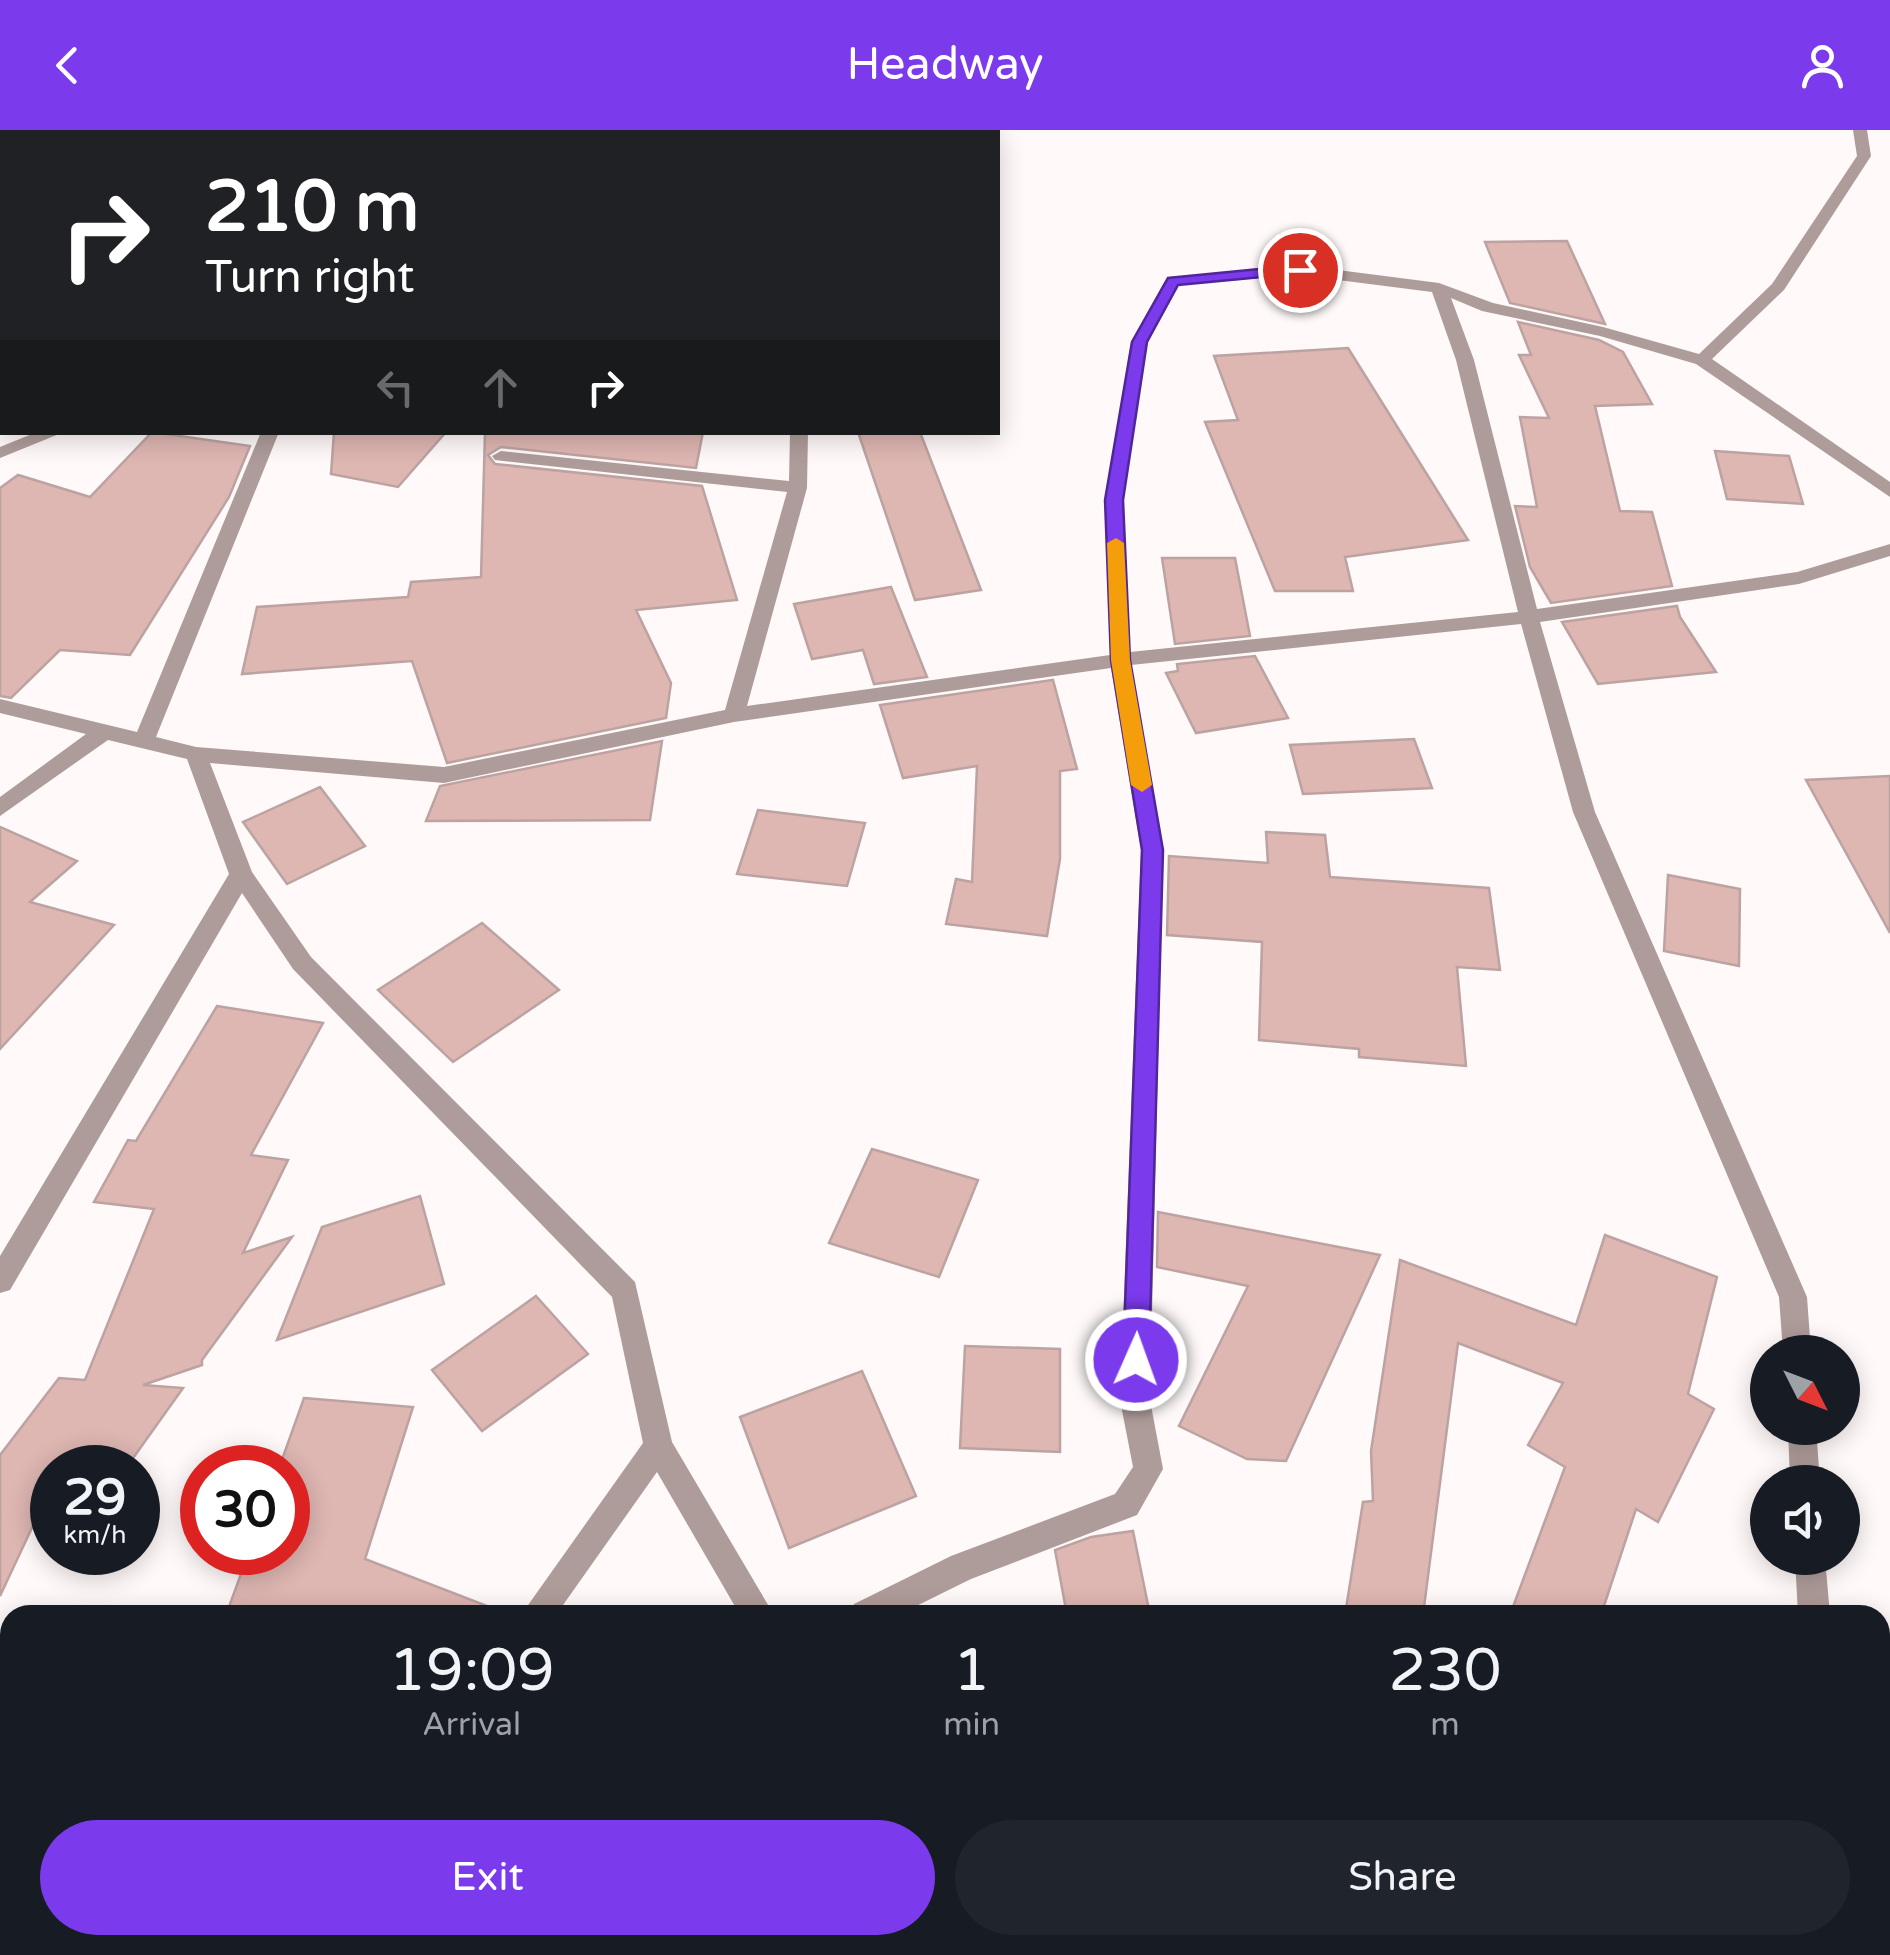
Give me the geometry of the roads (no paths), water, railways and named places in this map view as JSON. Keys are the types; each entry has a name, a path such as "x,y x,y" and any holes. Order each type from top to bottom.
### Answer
{"street":[{"path":"1702,360 1778,288 1864,156 1860,130"},
{"path":"884,1605 962,1567 1126,1505 1148,1470 1135,1400 1152,850 1120,660 1114,500 1139,342 1173,281 1300,270 1439,288 1488,307 1604,332 1702,360 1890,491"},
{"path":"1439,288 1465,360 1529,617 1584,812 1793,1296 1796,1335"},
{"path":"0,453 47,435"},
{"path":"143,744 269,435"},
{"path":"734,715 798,488 799,435"},
{"path":"501,456 798,488"},
{"path":"0,706 196,754 444,775 734,715 1120,660 1529,617 1799,578 1890,550"},
{"path":"0,808 104,732"},
{"path":"196,754 241,874 302,964 624,1291 658,1446 752,1605"},
{"path":"0,1281 241,874"},
{"path":"544,1605 658,1446"},
{"path":"1811,1575 1813,1605"}]}
